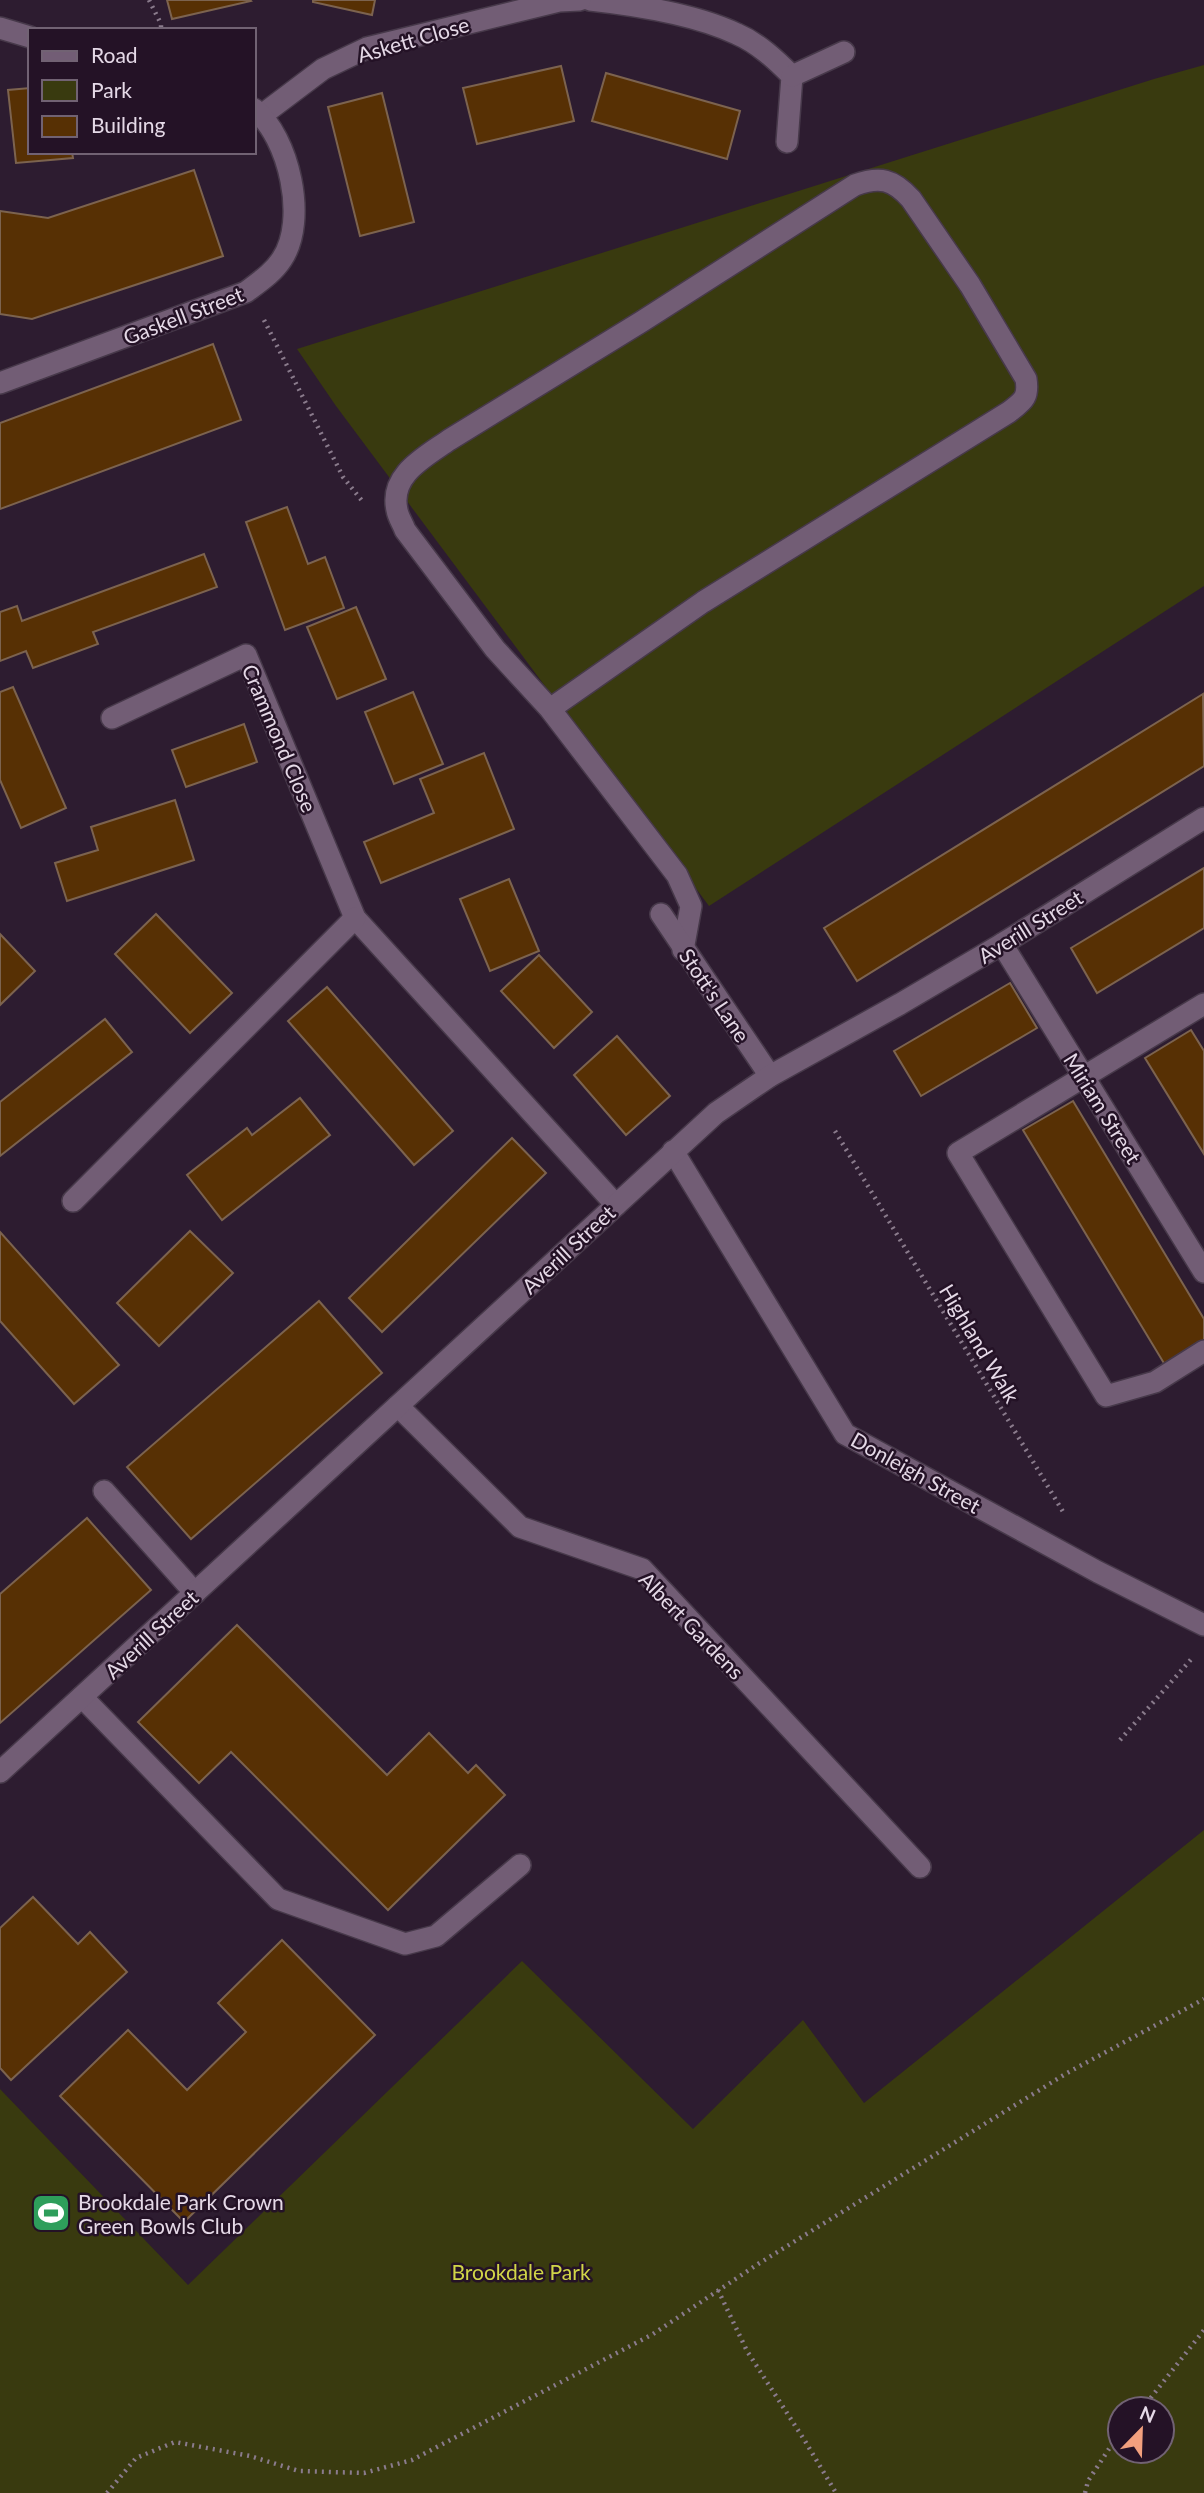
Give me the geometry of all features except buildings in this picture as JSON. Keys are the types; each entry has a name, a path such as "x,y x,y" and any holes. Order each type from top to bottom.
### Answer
{"street":[{"name":"Askett Close","path":"258,112 323,69 367,48 559,1 580,0"},
{"path":"590,0 672,15 738,34 769,54 792,76"},
{"path":"0,28 28,36"},
{"path":"792,76 844,52"},
{"path":"787,142 792,76"},
{"name":"Gaskell Street","path":"0,383 246,292 267,277 282,258 291,239 294,219 292,180 279,146 258,112"},
{"path":"550,709 703,602 1023,401 1028,391 1026,379 970,285 900,186 882,180 868,180 855,185 641,322 449,440 403,475 396,492 397,510 405,530 495,649 550,709 677,875 691,906 683,950"},
{"name":"Crammond Close","path":"112,718 246,656 355,918 616,1205"},
{"name":"Averill Street","path":"0,1772 716,1112 770,1076 1002,944 1204,818"},
{"name":"Stott's Lane","path":"660,914 770,1076"},
{"path":"74,1201 355,918"},
{"name":"Miriam Street","path":"1002,944 1204,1272"},
{"path":"1204,1004 958,1153 1106,1396 1155,1382 1204,1351"},
{"name":"Donleigh Street","path":"673,1152 845,1434 1098,1572 1204,1625"},
{"name":"Albert Gardens","path":"398,1406 520,1527 642,1569 920,1867"},
{"path":"103,1491 195,1593"},
{"path":"82,1697 278,1899 405,1944 436,1936 520,1865"}],"path":[{"path":"149,0 161,28"},
{"name":"Highland Walk","path":"835,1131 1070,1524"},
{"path":"1120,1740 1196,1654"},
{"path":"107,2493 136,2458 175,2442 250,2456 299,2471 364,2473 412,2460 653,2334 718,2290 1067,2073 1204,1999"},
{"path":"718,2290 747,2351 806,2441 836,2493"},
{"path":"1153,2395 1204,2330"},
{"path":"1085,2493 1088,2481 1106,2453"}],"green space":[{"path":"1204,65 1204,586 709,906 336,406 297,349"},
{"name":"Brookdale Park","path":"1204,1830 1204,2493 0,2493 0,2089 188,2285 522,1961 693,2129 803,2020 864,2103"}],"place":[{"name":"Brookdale Park Crown Green Bowls Club","path":"51,2213"}]}
